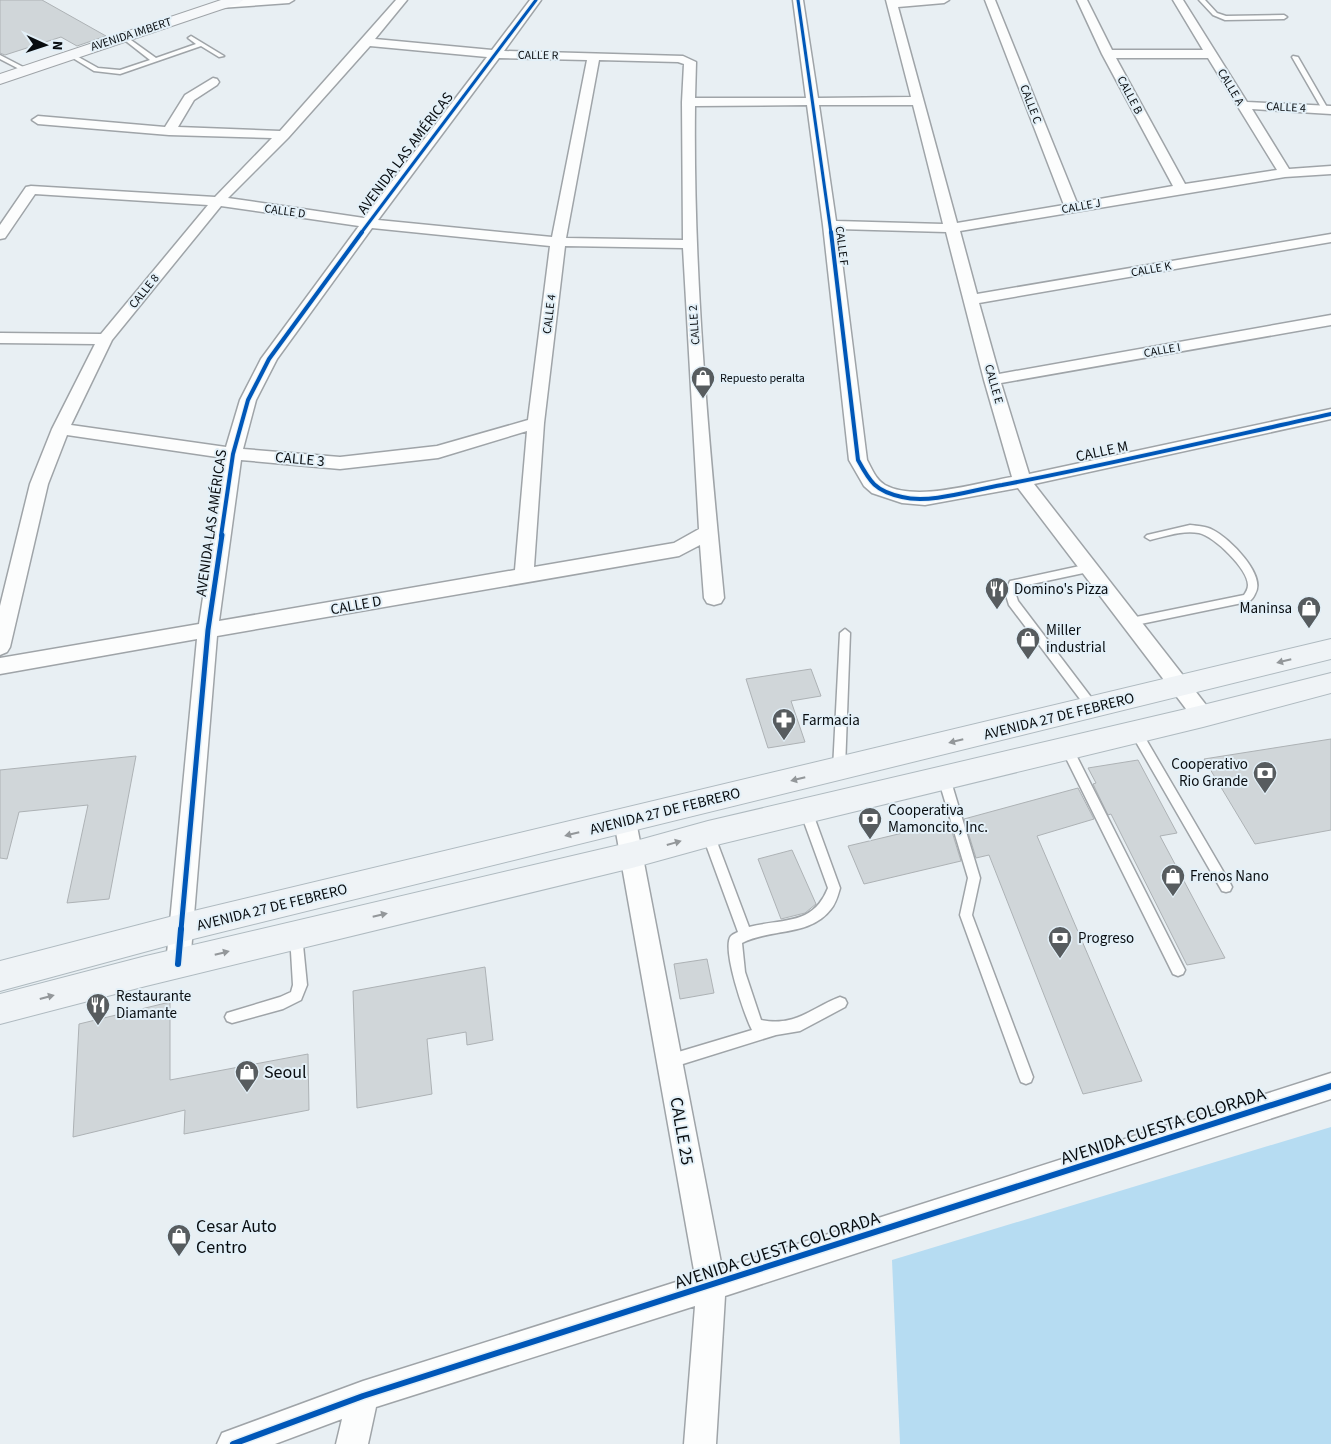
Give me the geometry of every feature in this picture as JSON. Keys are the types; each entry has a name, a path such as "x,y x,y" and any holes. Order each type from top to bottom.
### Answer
{"main road":[{"name":"AVENIDA IMBERT","path":"1,77 231,1"},
{"name":"AVENIDA 27 DE FEBRERO","path":"0,976 181,928 1181,687 1331,649"},
{"path":"0,1009 296,935 632,855 708,834 1203,716 1331,683"}],"street":[{"path":"231,1 289,0"},
{"name":"CALLE 8","path":"0,647 39,484 61,429 105,339 218,201 283,135 367,42 402,0"},
{"name":"AVENIDA LAS AMÉRICAS","path":"178,964 208,630 233,454 248,400 269,358 536,0"},
{"name":"CALLE F","path":"798,0 830,225 858,460 870,482 878,489"},
{"path":"891,2 944,0"},
{"name":"CALLE C","path":"990,0 1072,208"},
{"name":"CALLE B","path":"1082,0 1108,54 1181,189"},
{"name":"CALLE A","path":"1178,0 1285,174"},
{"name":"CALLE E","path":"891,2 992,380 1022,481 1203,716"},
{"name":"CALLE R","path":"367,42 497,54 679,58"},
{"path":"1108,54 1211,54"},
{"name":"CALLE 4","path":"524,576 536,423 558,242 594,56"},
{"name":"CALLE 2","path":"679,58 690,62 688,102 688,244 707,532 714,598"},
{"path":"169,131 189,98 213,82"},
{"path":"688,102 919,101"},
{"name":"CALLE 4","path":"1242,105 1328,109"},
{"path":"38,120 169,131 283,135"},
{"name":"CALLE J","path":"830,225 952,228 1181,189 1285,174 1331,170"},
{"name":"CALLE D","path":"0,235 31,190 218,201 368,223 558,242 688,244"},
{"name":"CALLE K","path":"971,300 1331,238"},
{"name":"CALLE I","path":"992,380 1331,320"},
{"path":"0,338 105,339"},
{"name":"CALLE M","path":"878,489 902,497 926,499 1022,481 1331,414"},
{"name":"CALLE 3","path":"61,429 233,454 340,463 438,452 536,423"},
{"name":"CALLE D","path":"0,666 679,549 707,532"},
{"name":"CALLE 25","path":"625,821 711,1286 700,1444"},
{"name":"AVENIDA CUESTA COLORADA","path":"233,1444 363,1396 1331,1086"},
{"path":"352,1444 363,1396"}],"lane":[{"path":"1202,0 1216,14 1225,18 1284,18"},
{"path":"124,37 155,60"},
{"path":"191,38 221,56"},
{"path":"71,54 96,70 120,72 202,44"},
{"path":"0,56 25,70"},
{"path":"1295,57 1328,109"},
{"path":"1131,622 1247,598 1253,590 1253,582 1238,558 1218,536 1202,529 1176,530 1150,537"},
{"path":"1089,568 1014,584 1010,592 1013,602 1092,708"},
{"path":"839,769 845,633"},
{"path":"1136,732 1226,888"},
{"path":"1067,748 1178,970"},
{"path":"944,778 974,878 966,915 1026,1078"},
{"path":"772,1030 756,1025 752,1007 740,982 734,952 736,940 745,933 755,929 784,927 819,916 831,900 834,888 806,811"},
{"path":"708,834 745,933"},
{"path":"232,1018 283,1003 296,996 300,985 296,935"},
{"path":"670,1061 772,1030 791,1028 840,1003"}],"shaded area":[{"path":"1331,1127 1331,1444 900,1444 892,1260"}],"building":[{"path":"0,0 42,0 106,36 77,46 61,37 5,55 0,53"},
{"path":"811,669 821,696 791,701 805,742 768,748 746,679"},
{"name":"Cooperativo Rio Grande","path":"1331,739 1331,830 1255,844 1204,759"},
{"path":"136,756 109,899 67,903 88,805 19,812 7,859 0,858 0,770"},
{"name":"Frenos Nano","path":"1138,760 1177,833 1160,836 1225,958 1187,965 1111,814 1108,815 1093,784 1096,783 1088,768"},
{"name":"Progreso","path":"1078,788 1094,819 1037,836 1142,1081 1083,1094 989,855 976,858 964,819"},
{"path":"949,822 961,861 864,884 848,846"},
{"path":"792,850 816,904 805,913 781,919 758,859"},
{"path":"707,959 714,993 680,999 674,964"},
{"path":"485,967 493,1040 467,1045 466,1032 427,1039 432,1094 357,1108 353,991"},
{"path":"170,1002 170,1080 308,1054 309,1110 184,1134 185,1110 73,1137 79,1024"}],"cycle path":[{"path":"178,964 208,630 233,454 248,400 269,359 368,223 536,0"},
{"path":"798,0 830,225 858,460 870,482 878,489 902,497 925,499 1022,481 1331,414"},
{"path":"233,1444 363,1396 1331,1086"}],"place":[{"name":"Repuesto peralta","path":"703,399"},
{"name":"Domino's Pizza","path":"997,610"},
{"name":"Maninsa","path":"1309,629"},
{"name":"Miller industrial","path":"1028,660"},
{"name":"Farmacia","path":"784,741"},
{"name":"Cooperativo Rio Grande","path":"1265,794"},
{"name":"Cooperativa Mamoncito, Inc.","path":"870,840"},
{"name":"Frenos Nano","path":"1173,897"},
{"name":"Progreso","path":"1060,959"},
{"name":"Restaurante Diamante","path":"98,1026"},
{"name":"Seoul","path":"247,1093"},
{"name":"Cesar Auto Centro","path":"179,1257"}]}
